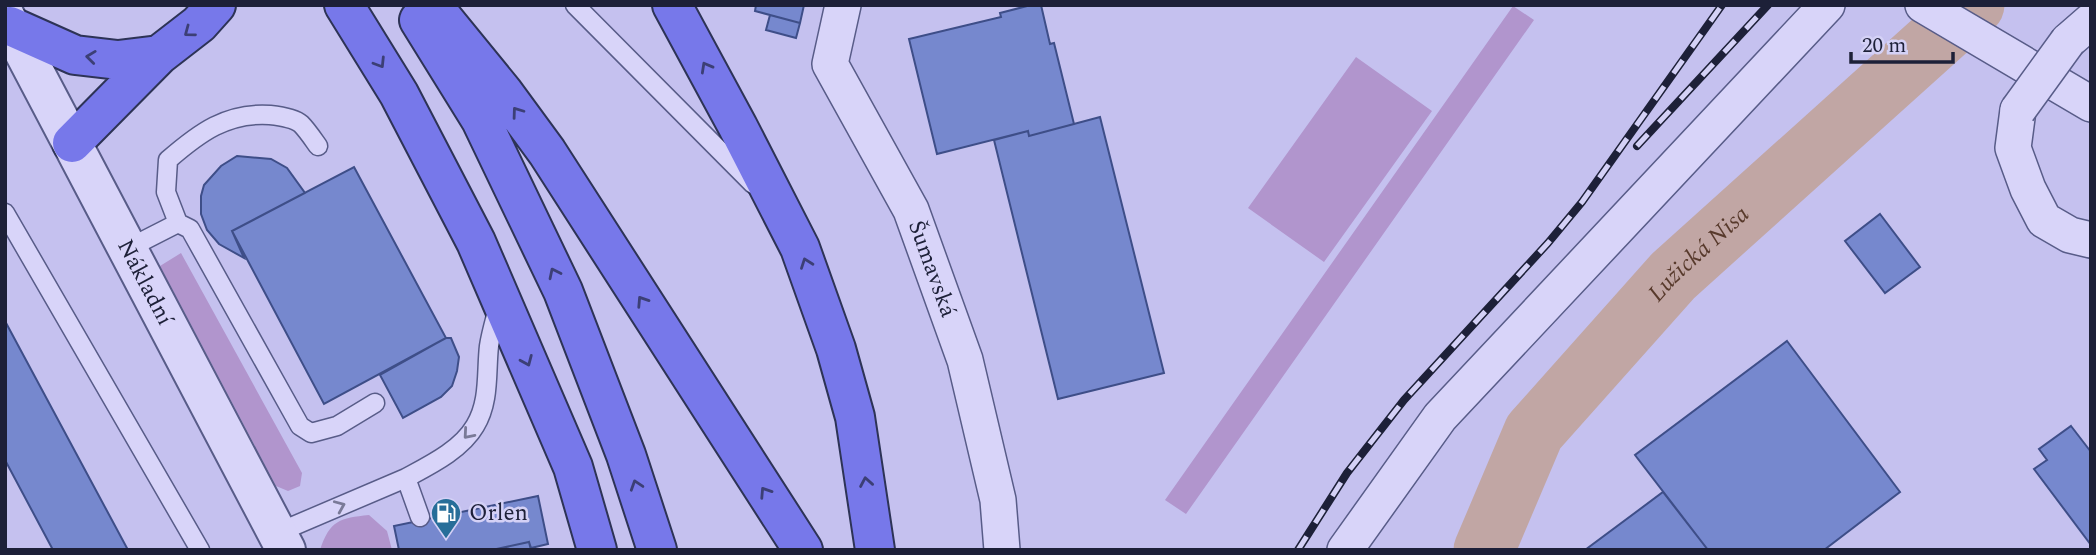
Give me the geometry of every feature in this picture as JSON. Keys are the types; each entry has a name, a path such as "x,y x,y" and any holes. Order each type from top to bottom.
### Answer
{"highway":[{"path":"72,143 159,55 199,24 216,5"},
{"path":"344,5 399,94 476,242 573,467 597,550"},
{"path":"410,5 481,120 563,291 626,456 657,550"},
{"path":"432,5 503,92 547,152 803,550"},
{"path":"672,5 800,248 827,324 855,417 875,550"},
{"path":"8,21 75,55 118,60 159,55"}],"street":[{"name":"Šumavská","path":"843,5 830,64 911,210 965,360 998,500 1002,550"},
{"path":"1345,550 1440,417 1827,5"},
{"path":"1923,5 2091,104"},
{"name":"Nákladní","path":"8,21 281,541"},
{"path":"2079,31 2018,110 2013,148 2028,189 2044,220 2070,235 2091,240"}],"lane":[{"path":"575,5 783,213"},
{"path":"318,146 299,122 279,116 249,114 227,120 188,143 168,160 166,192 178,223 190,229 299,426 311,433 337,426 375,403"},
{"path":"5,213 200,550"},
{"path":"127,248 178,223"},
{"path":"281,541 435,462 461,442 476,425 487,390 489,345 500,298"},
{"path":"405,478 420,517"}],"shaded area":[{"path":"1513,6 1534,20 1186,514 1165,500"},
{"path":"1356,57 1432,111 1324,262 1248,208"},
{"path":"181,253 302,473 300,486 288,491 276,486 160,266"},
{"path":"369,515 387,531 392,550 320,550 328,532 337,522"}],"building":[{"path":"756,5 804,5 800,23 755,11"},
{"path":"1041,5 1050,44 1054,43 1074,124 1029,136 1028,131 937,154 909,39 1001,17 1000,13"},
{"path":"770,15 800,23 796,38 766,30"},
{"path":"1100,117 1164,373 1058,399 994,140 1028,131 1029,136"},
{"path":"237,156 271,159 287,168 305,193 232,231 244,258 219,244 207,230 201,214 204,185 221,166"},
{"path":"354,167 446,338 324,404 232,231"},
{"path":"1880,214 1920,267 1885,293 1845,241"},
{"path":"5,321 128,550 53,550 5,460"},
{"path":"446,338 451,338 459,357 452,386 441,397 403,418 380,375"},
{"path":"1787,341 1900,492 1824,550 1708,550 1635,455"},
{"path":"2071,426 2091,452 2091,545 2034,469 2047,460 2039,449"},
{"path":"1663,492 1708,550 1585,550"},
{"path":"538,496 548,544 531,548 529,542 492,550 399,550 394,526"},
{"path":"529,542 531,550 492,550"}],"waterway":[{"name":"Lužická Nisa","path":"1484,550 1534,432 1673,276 1974,5"}],"railway":[{"path":"1298,550 1347,473 1404,400 1548,243 1582,202 1722,5"},
{"path":"1637,146 1768,5"}],"place":[{"name":"Orlen","path":"446,540"}]}
